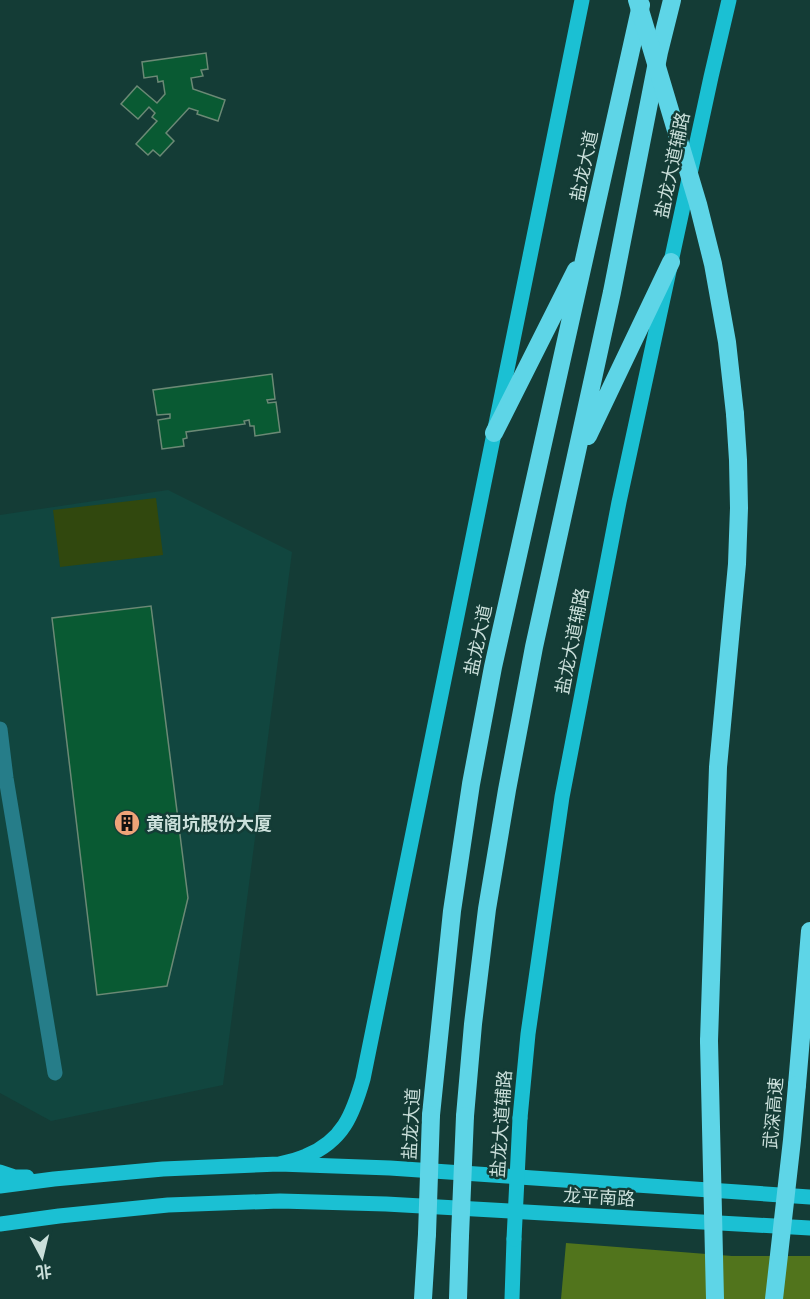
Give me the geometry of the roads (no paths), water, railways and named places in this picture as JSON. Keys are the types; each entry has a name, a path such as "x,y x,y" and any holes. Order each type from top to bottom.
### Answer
{"highway":[{"path":"640,0 713,264 727,342 735,414 738,480 737,564 718,767 709,1041 715,1299"},
{"name":"盐龙大道","path":"423,1299 431,1115 452,910 471,784 493,668 640,0"},
{"path":"458,1299 465,1116 474,1012 487,909 534,647 612,292 659,52 672,0"},
{"path":"494,433 588,244"},
{"path":"574,464 671,262"},
{"name":"武深高速","path":"774,1299 792,1140 810,931"}],"main road":[{"path":"0,1186 163,1169 279,1164 306,1156 328,1143 344,1128 355,1107 363,1079 582,0"},
{"name":"盐龙大道辅路","path":"512,1299 520,1118 528,1034 562,797 619,502 729,0"},
{"name":"龙平南路","path":"279,1164 390,1168 810,1197"},
{"path":"0,1172 15,1177 54,1179"},
{"name":"龙平南路","path":"0,1224 168,1205 280,1201 386,1204 810,1228"}],"lane":[{"path":"0,729 3,779 55,1073"}],"place":[{"name":"黄阁坑股份大厦","path":"127,823"}]}
